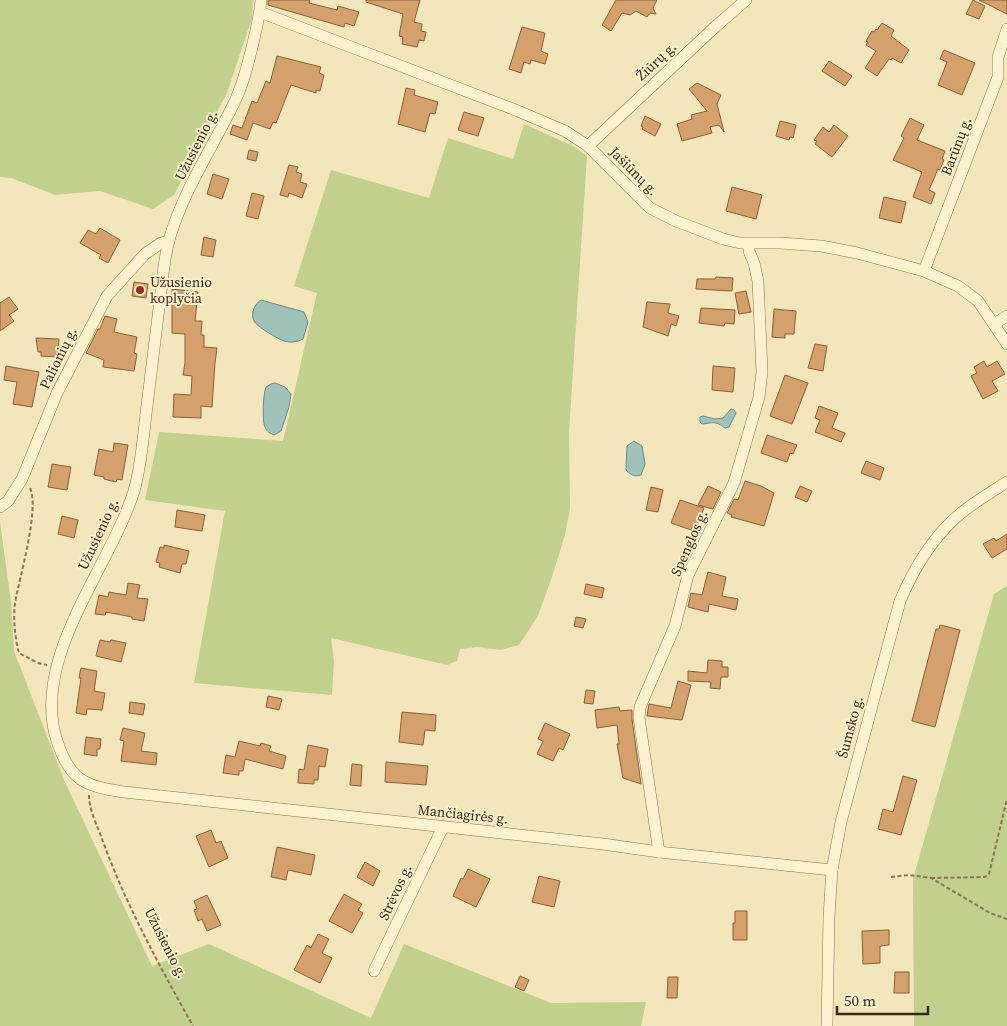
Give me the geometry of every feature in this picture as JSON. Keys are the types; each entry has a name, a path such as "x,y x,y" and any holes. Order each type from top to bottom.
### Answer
{"street":[{"name":"Žiūrų g.","path":"588,146 715,26 746,0"},
{"name":"Jašiūnų g.","path":"261,6 565,131 588,146 638,198 656,212 676,221 723,239 749,244 780,243 821,246 857,253 924,271 958,286 978,301 1007,344"},
{"name":"Užusienio g.","path":"91,786 74,774 66,764 55,735 51,711 55,667 74,619 122,524 134,490 142,454 169,242 179,211 235,100 250,55 261,6"},
{"name":"Barūnų g.","path":"924,271 998,77 998,57 1007,29"},
{"name":"Palionių g.","path":"0,507 8,501 22,479 57,393 107,296 145,254 160,243 169,242"},
{"name":"Spenglos g.","path":"659,852 639,718 640,707 675,626 688,575 734,483 759,397 762,372 758,282 754,262 749,251 749,244"},
{"path":"994,324 1007,316"},
{"name":"Šumsko g.","path":"827,1026 832,870 841,822 900,601 909,579 948,526 964,510 1007,482"},
{"name":"Mančiagirės g.","path":"91,786 133,793 832,870"},
{"name":"Strėvos g.","path":"374,970 443,827"}],"path":[{"path":"22,479 27,483 32,492 31,520 26,558 15,605 16,643 19,653 38,663 55,667"},
{"name":"Užusienio g.","path":"91,786 89,800 91,810 116,878 154,956 194,1026"},
{"path":"891,877 910,875 931,878 985,877 989,874 1007,799"},
{"path":"931,878 990,913 1007,919"}],"green space":[{"path":"0,0 253,0 252,18 227,93 174,195 153,209 100,191 55,195 11,178 0,177"},
{"path":"524,124 573,146 587,156 569,432 570,508 565,535 538,616 519,645 501,650 477,647 460,649 457,661 447,665 331,638 334,661 332,695 194,683 225,511 145,500 159,432 283,441 317,293 294,286 331,170 429,198 448,138 513,159"},
{"path":"0,522 11,602 14,651 64,780 152,966 209,944 371,1018 404,944 551,1003 646,1002 641,1026 0,1026"},
{"path":"1007,586 1007,1026 914,1026 913,879 994,594"}],"water":[{"path":"261,300 304,312 308,322 303,339 294,342 284,341 256,323 253,318 253,312"},
{"path":"275,383 285,387 291,394 281,431 274,435 265,427 263,407 266,387"},
{"path":"731,409 736,413 729,427 725,428 716,423 702,424 700,422 700,417 703,416 715,419 723,418"},
{"path":"634,441 642,446 645,464 639,476 633,475 626,470 627,446"}],"building":[{"path":"268,0 310,0 309,3 337,10 338,6 359,12 354,26 345,23 344,27 268,5"},
{"path":"366,0 420,0 414,22 422,24 421,31 426,32 424,41 419,40 417,47 402,44 403,37 399,36 403,14 366,2"},
{"path":"616,0 657,0 653,8 656,14 650,13 647,17 636,11 630,15 622,13 611,31 602,25"},
{"path":"973,0 985,6 979,19 966,14"},
{"path":"979,0 1007,0 1007,14"},
{"path":"882,23 894,30 891,36 909,50 901,63 892,58 891,60 889,59 877,76 865,68 876,51 866,45 868,42 866,41 872,31 877,30"},
{"path":"522,27 545,33 541,51 548,54 545,64 531,60 530,64 524,62 521,73 509,69"},
{"path":"944,50 975,63 962,95 938,85 947,62 940,59"},
{"path":"277,56 321,67 319,73 324,75 320,91 316,90 316,93 291,85 276,123 273,122 270,129 253,123 247,140 230,134 233,125 242,128 252,101 257,103 266,81 270,83"},
{"path":"829,61 852,76 845,86 822,71"},
{"path":"697,83 721,95 717,104 724,132 719,125 710,127 712,133 682,141 677,124 692,119 691,115 707,111 689,89"},
{"path":"406,88 415,90 414,95 438,102 435,114 430,113 425,132 398,124"},
{"path":"464,112 484,118 478,136 458,130"},
{"path":"645,116 661,124 655,136 642,129 643,127 641,126"},
{"path":"910,118 924,125 917,140 945,151 940,170 938,169 929,190 935,193 931,204 913,197 922,172 893,160 904,138 901,136"},
{"path":"780,121 796,125 793,138 790,137 789,140 776,136"},
{"path":"834,125 848,136 832,157 815,144 817,141 814,140 823,127 829,132"},
{"path":"249,150 258,152 256,161 247,159"},
{"path":"289,165 298,167 296,172 302,174 300,182 307,184 302,198 289,193 288,197 280,195"},
{"path":"213,174 229,179 222,199 207,194"},
{"path":"732,187 762,195 756,219 726,211"},
{"path":"252,193 264,196 258,219 246,216"},
{"path":"884,197 906,202 901,223 879,218"},
{"path":"100,228 120,240 108,263 99,258 101,255 80,243 88,230 96,234"},
{"path":"204,237 216,240 213,257 201,255"},
{"path":"716,277 733,278 732,291 696,289 697,279 715,279"},
{"name":"Užusienio koplyčia","path":"134,282 148,284 146,298 132,296"},
{"path":"172,289 198,292 195,321 202,321 201,335 204,335 204,347 217,348 212,407 201,406 201,418 173,417 174,394 191,395 192,376 183,375 185,334 172,333"},
{"path":"746,291 751,312 739,314 735,293"},
{"path":"9,297 18,309 9,315 14,321 0,331 0,303"},
{"path":"647,302 670,304 668,313 679,316 676,326 671,324 668,336 643,327"},
{"path":"701,308 735,310 734,324 725,323 724,326 699,323"},
{"path":"774,309 796,311 794,334 785,334 785,338 772,337"},
{"path":"105,316 117,319 114,332 137,337 134,353 137,354 134,371 103,367 104,360 86,353"},
{"path":"36,338 59,339 56,357 41,356 41,352 38,352"},
{"path":"815,344 827,346 823,371 808,368"},
{"path":"984,361 987,367 997,361 1005,374 992,381 998,391 983,399 971,376 977,373 974,367"},
{"path":"6,366 39,372 32,407 13,404 17,382 4,380"},
{"path":"713,366 735,368 733,392 712,390"},
{"path":"785,375 808,383 792,424 770,416"},
{"path":"819,406 838,413 832,428 845,433 841,442 815,432 820,420 815,418"},
{"path":"767,435 797,445 793,454 790,453 787,462 761,453"},
{"path":"114,443 128,445 122,480 117,479 116,482 94,475 99,449 113,452"},
{"path":"866,461 884,468 880,480 861,473"},
{"path":"52,464 71,467 67,490 48,487"},
{"path":"745,481 774,493 764,526 731,517 732,515 727,513 734,499 738,500"},
{"path":"708,486 721,492 713,509 698,505"},
{"path":"800,486 812,491 807,502 795,497"},
{"path":"651,487 663,490 658,512 646,510"},
{"path":"680,500 704,508 697,526 693,525 691,530 671,523"},
{"path":"177,510 205,515 202,531 175,527"},
{"path":"62,516 78,520 74,538 58,534"},
{"path":"1007,534 1007,549 992,558 983,544 994,538 996,541"},
{"path":"164,545 189,551 186,564 182,564 180,573 159,567 160,563 156,562 160,547 164,548"},
{"path":"708,572 726,577 722,596 738,599 736,610 709,604 708,612 688,607 691,593 702,595"},
{"path":"128,583 140,585 137,598 148,599 144,621 106,612 105,615 95,614 99,595 108,597 109,592 126,595"},
{"path":"586,584 604,588 602,598 584,594"},
{"path":"576,617 586,619 583,628 574,626"},
{"path":"940,625 960,630 935,727 912,721 936,629 939,629"},
{"path":"100,640 126,643 121,662 96,656"},
{"path":"708,660 722,661 722,667 728,667 728,677 721,677 720,689 710,688 711,682 688,681 688,671 707,673"},
{"path":"81,668 97,671 94,691 105,693 102,710 87,709 86,715 76,713"},
{"path":"678,681 691,685 682,720 647,716 649,704 671,708"},
{"path":"586,690 595,691 593,704 584,703"},
{"path":"268,696 282,699 279,710 266,707"},
{"path":"130,702 145,704 143,715 129,713"},
{"path":"619,707 620,711 632,710 641,784 623,778 617,744 619,744 617,725 597,728 595,710"},
{"path":"402,712 436,715 435,731 425,730 423,745 399,742"},
{"path":"545,723 570,734 563,750 559,748 553,761 537,754 543,741 538,739"},
{"path":"123,728 145,733 141,751 157,753 156,765 121,761 124,741 120,740"},
{"path":"86,737 101,739 100,749 97,749 97,756 84,754"},
{"path":"239,741 260,746 261,743 271,746 269,751 286,756 283,769 245,759 243,771 239,771 239,775 223,773 226,755 235,757"},
{"path":"308,745 328,749 325,767 319,766 318,780 314,780 314,784 298,783 299,769 304,770"},
{"path":"386,762 428,766 426,785 385,782"},
{"path":"352,764 362,765 361,786 350,785"},
{"path":"903,776 917,780 901,835 878,829 883,809 893,812"},
{"path":"211,830 216,843 221,841 228,858 209,867 196,836"},
{"path":"277,847 315,855 311,875 288,870 286,880 271,877"},
{"path":"365,862 380,871 373,886 357,877"},
{"path":"468,869 490,879 476,907 453,896 461,878 463,879"},
{"path":"539,876 560,881 554,907 532,902"},
{"path":"344,894 362,904 358,910 363,913 352,933 329,921"},
{"path":"207,895 221,925 207,931 202,919 198,921 194,910 197,909 194,901"},
{"path":"735,911 747,911 747,940 733,940"},
{"path":"889,930 889,945 880,946 880,963 863,964 862,931"},
{"path":"318,934 329,939 322,953 332,958 320,983 294,970 307,945 311,948"},
{"path":"895,972 909,972 909,993 894,993"},
{"path":"520,976 529,980 524,991 515,987"},
{"path":"668,977 678,977 677,998 667,998"}],"place":[{"name":"Užusienio koplyčia","path":"140,290"}]}
